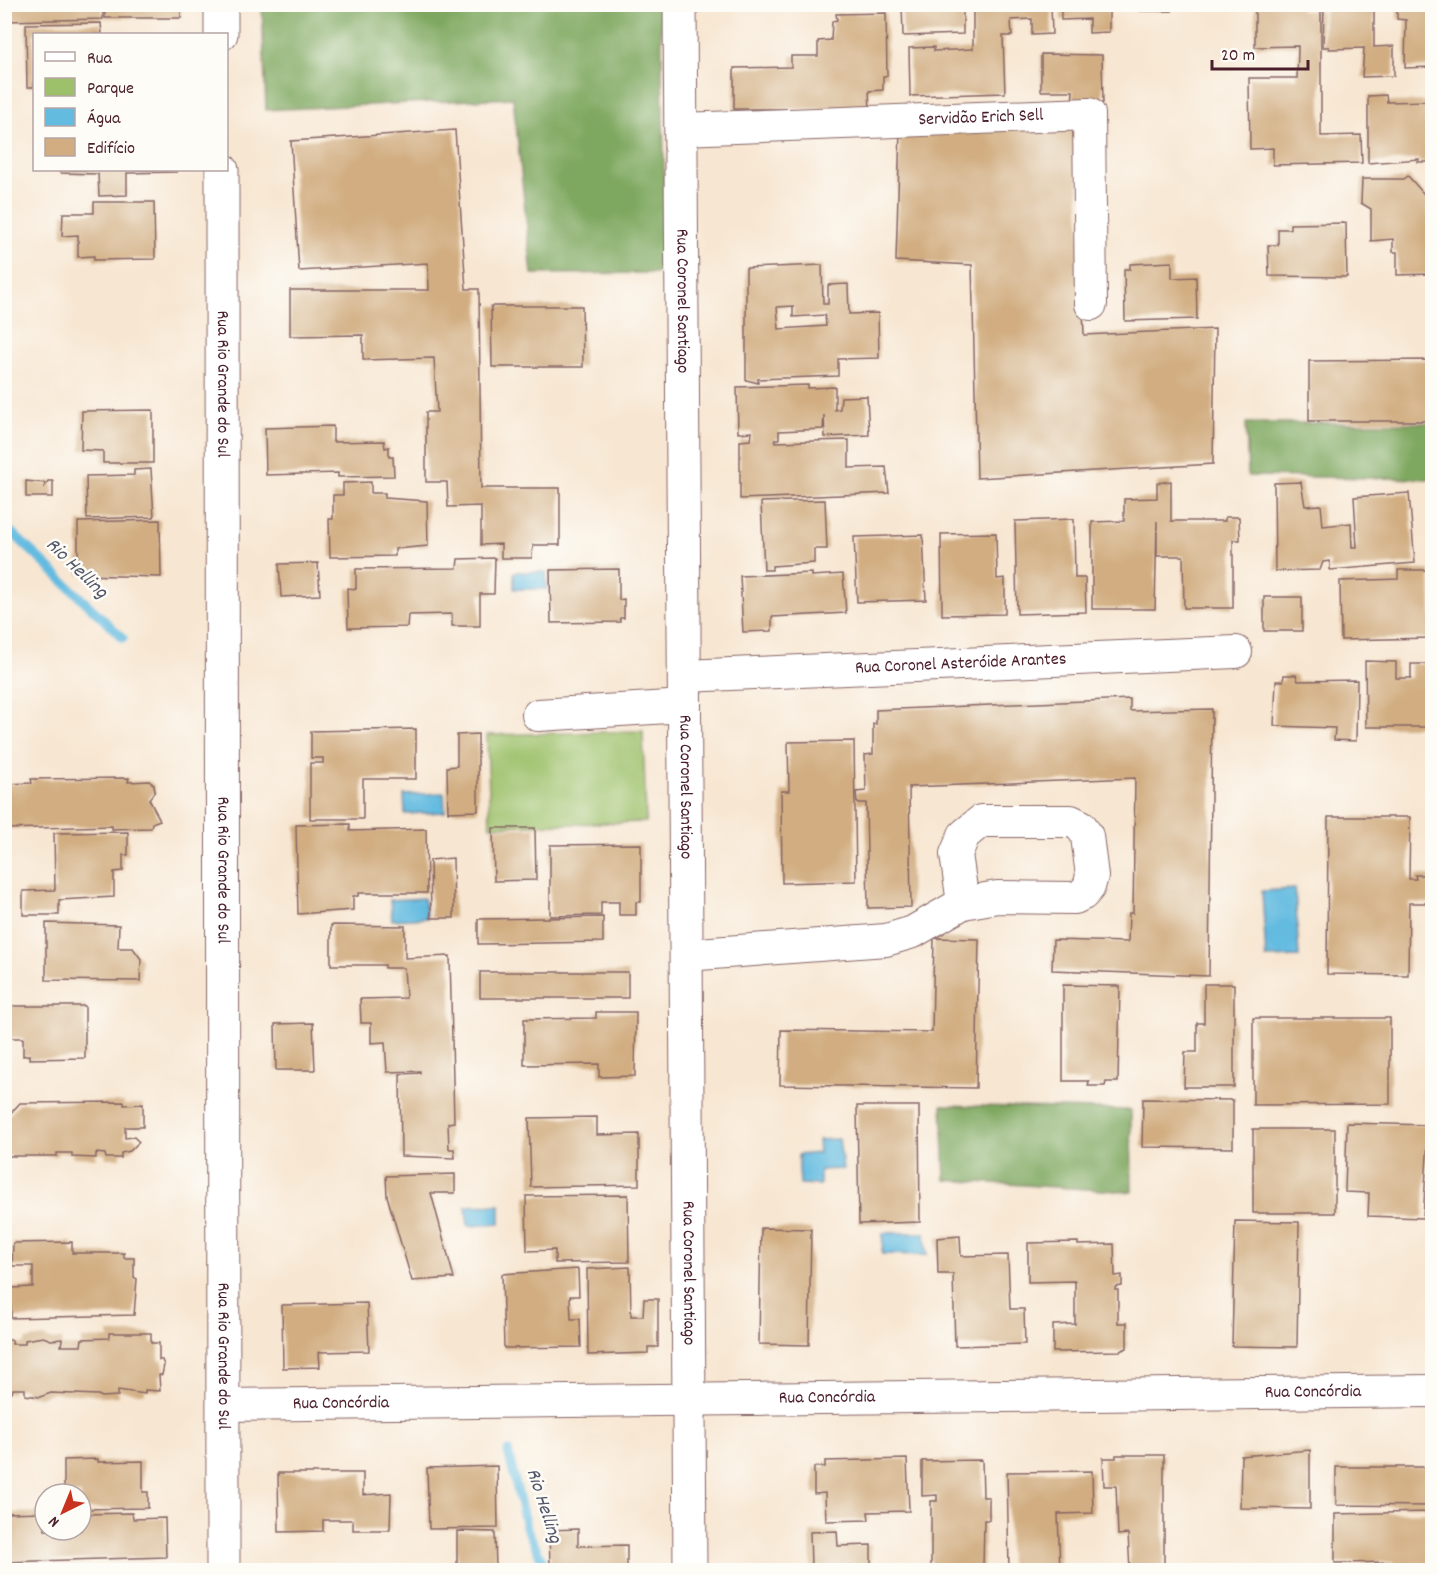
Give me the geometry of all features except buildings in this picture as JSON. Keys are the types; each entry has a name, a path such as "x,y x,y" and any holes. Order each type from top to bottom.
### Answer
{"main road":[{"path":"221,4 221,33"},
{"name":"Rua Coronel Santiago","path":"680,4 690,1570"},
{"name":"Rua Rio Grande do Sul","path":"222,171 223,1570"}],"street":[{"name":"Servidão Erich Sell","path":"681,129 1089,114 1091,304"},
{"name":"Rua Coronel Asteróide Arantes","path":"538,715 685,691 1236,652"},
{"path":"686,955 886,940 913,932 963,903"},
{"name":"Rua Concórdia","path":"223,1405 1432,1391"}],"green space":[{"path":"262,5 661,5 666,273 532,274 513,98 266,110"},
{"path":"1246,423 1432,423 1432,479 1248,476"},
{"path":"643,731 646,822 490,826 487,735"},
{"path":"942,1105 1131,1110 1132,1192 945,1180"}],"water":[{"path":"514,572 546,572 547,589 514,589"},
{"path":"444,793 445,812 405,814 404,795"},
{"path":"1295,889 1299,957 1266,958 1262,891"},
{"path":"424,898 427,918 392,920 390,900"},
{"path":"839,1139 843,1169 820,1170 820,1185 800,1184 798,1155 819,1153 818,1140"},
{"path":"500,1205 500,1224 468,1226 466,1206"},
{"path":"883,1233 925,1233 927,1255 882,1254"}],"waterway":[{"name":"Rio Helling","path":"4,525 123,638"},
{"name":"Rio Helling","path":"508,1451 526,1527 547,1570"}]}
